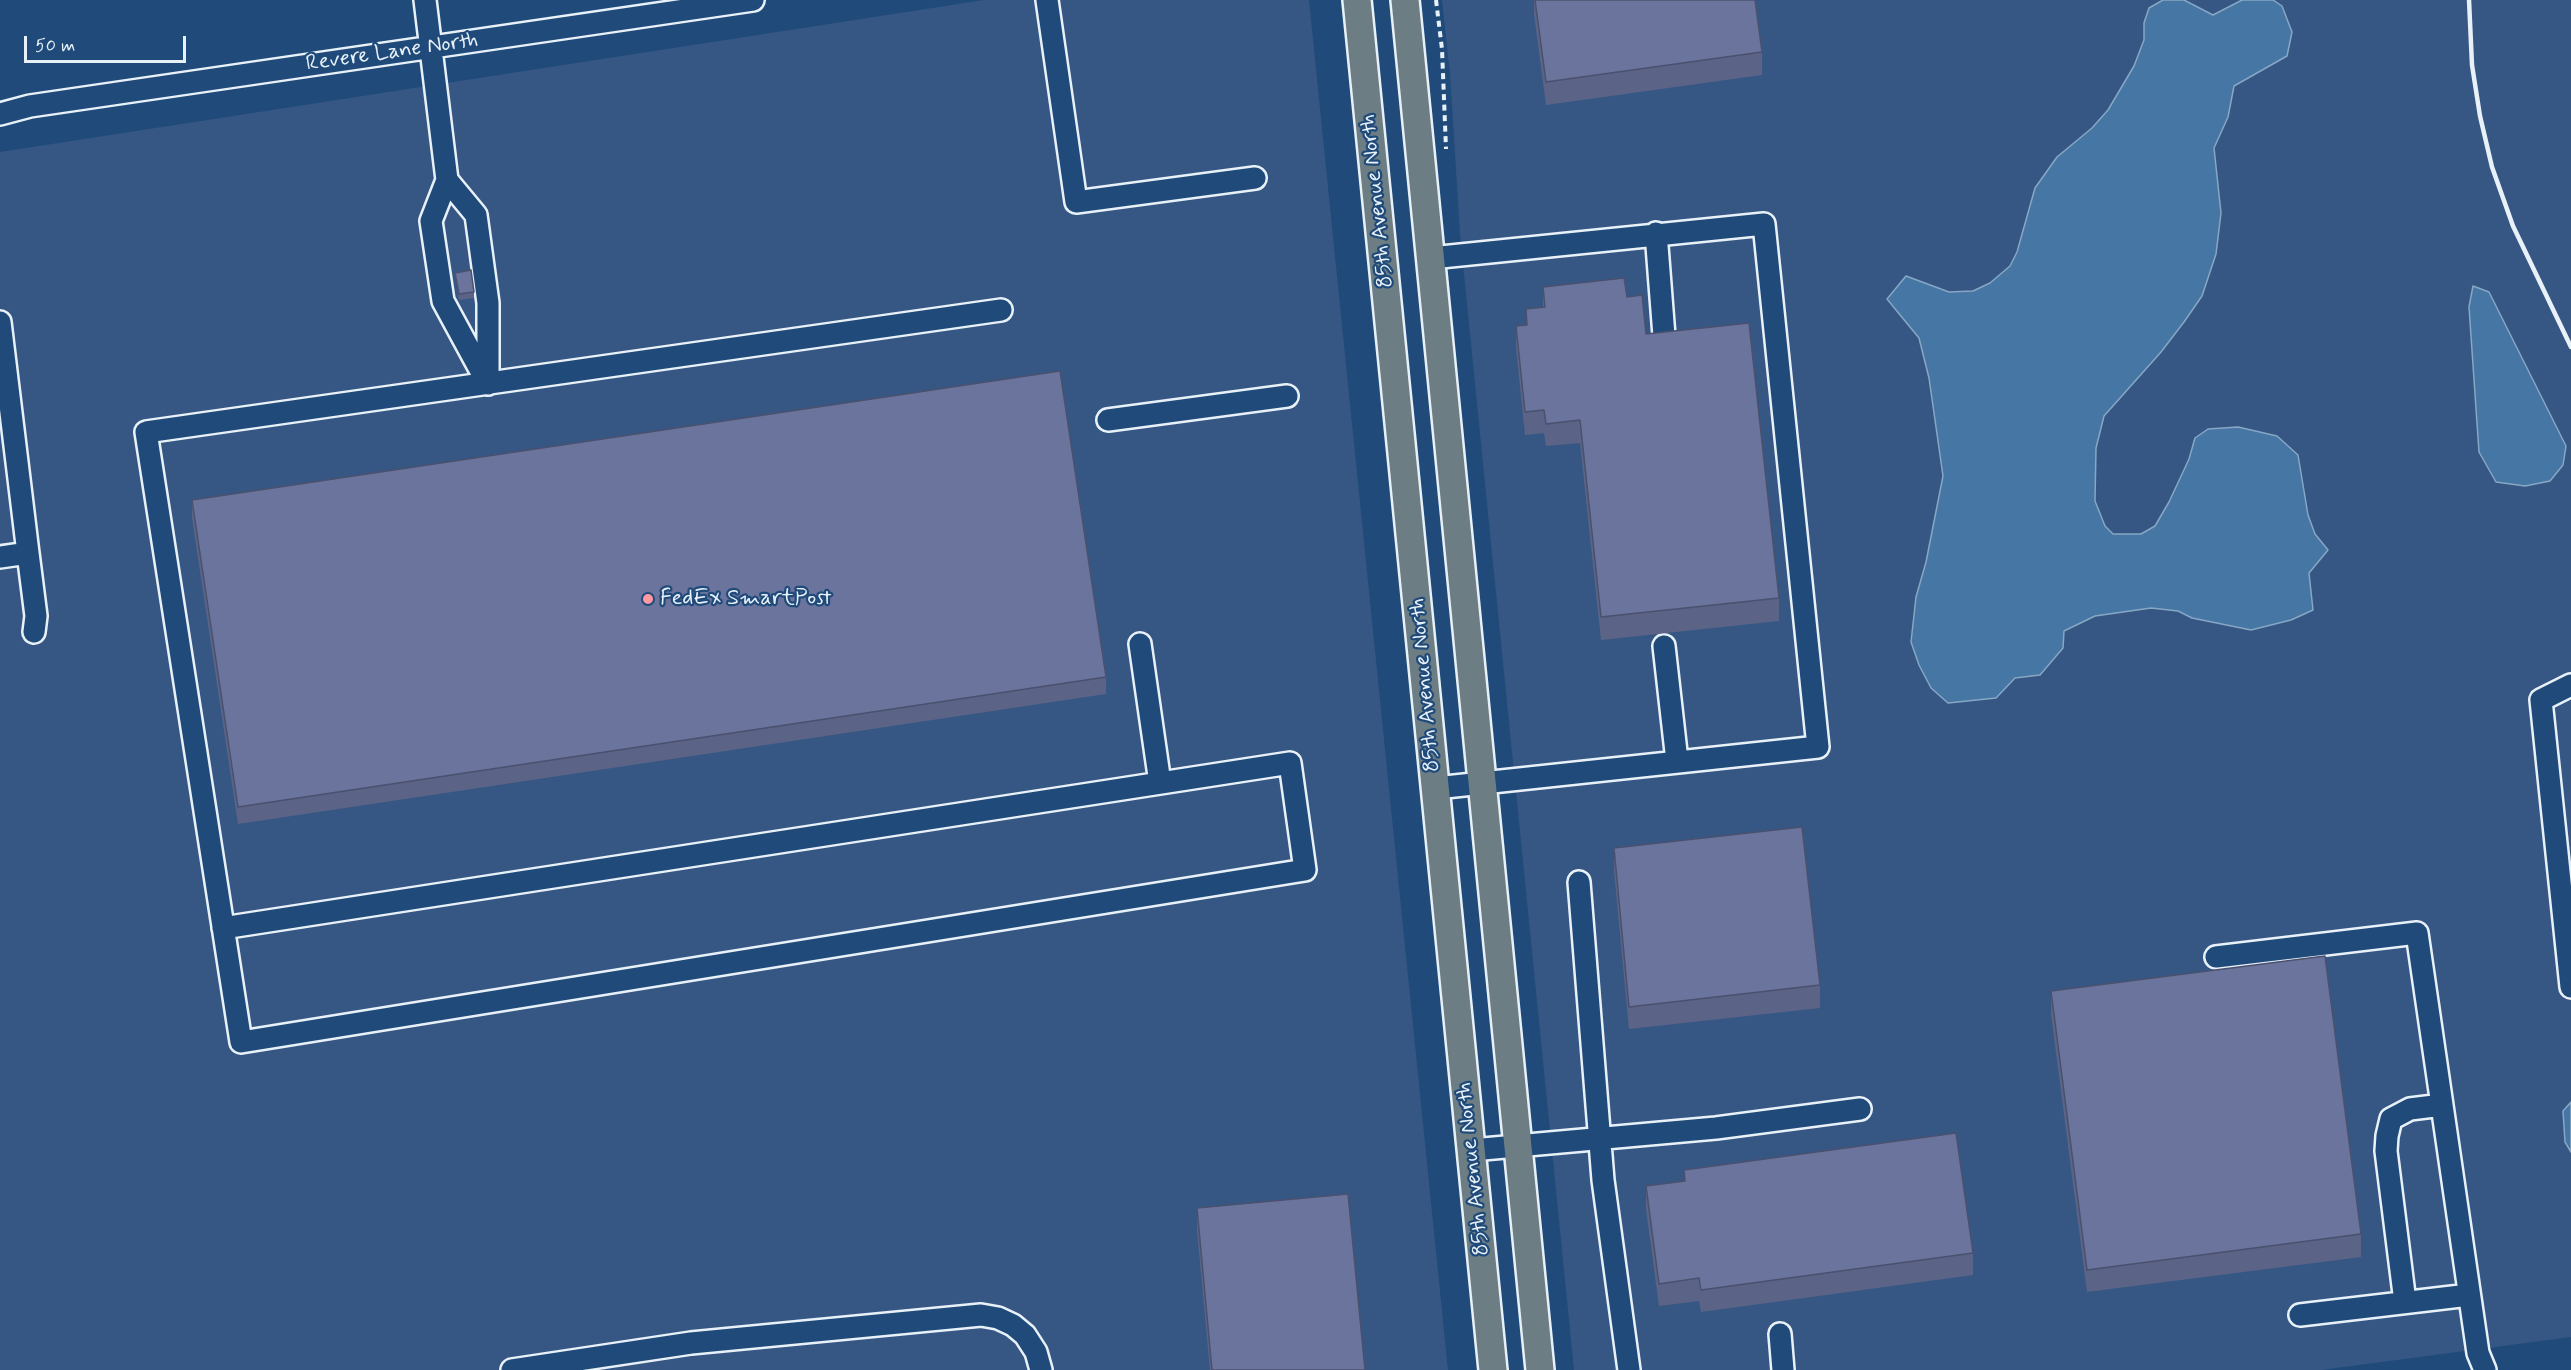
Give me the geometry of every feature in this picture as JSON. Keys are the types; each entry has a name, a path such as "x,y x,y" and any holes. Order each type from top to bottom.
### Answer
{"main road":[{"name":"85th Avenue North","path":"1357,0 1493,1370"},
{"name":"85th Avenue North","path":"1405,0 1540,1370"}],"street":[{"path":"424,0 447,180 430,221 443,301 488,384"},
{"name":"Revere Lane North","path":"0,114 30,106 753,0"},
{"path":"1047,0 1076,202 1255,178"},
{"path":"447,180 476,214 488,303 488,384"},
{"path":"1431,258 1656,233 1764,224 1818,747 1436,788"},
{"path":"1656,233 1664,336"},
{"path":"224,928 1290,763 1305,870 241,1042 146,432 1001,310"},
{"path":"0,322 36,616 34,632"},
{"path":"1108,420 1287,396"},
{"path":"0,557 28,553"},
{"path":"1140,644 1160,783"},
{"path":"1664,645 1677,761"},
{"path":"2571,685 2541,700 2571,987"},
{"path":"1579,882 1600,1139 1629,1370"},
{"path":"2216,957 2417,933 2478,1353 2485,1370"},
{"path":"2406,1302 2386,1151 2387,1136 2391,1119 2410,1109 2442,1105"},
{"path":"1472,1150 1716,1128 1860,1108"},
{"path":"2300,1315 2469,1294"},
{"path":"512,1370 691,1343 981,1315 998,1318 1013,1325 1026,1335 1036,1352 1041,1370"},
{"path":"1780,1334 1784,1370"}],"shaded area":[{"path":"984,0 1309,0 1448,1370 0,1370 0,152"},
{"path":"1442,0 2571,0 2571,1337 2321,1370 1574,1370 1460,234 1450,74"},
{"path":"2163,0 2184,0 2213,15 2242,0 2273,0 2282,6 2292,32 2287,56 2234,86 2228,117 2214,148 2221,213 2216,254 2202,296 2161,352 2104,416 2096,448 2095,501 2105,526 2113,534 2141,534 2155,526 2169,502 2189,459 2195,438 2208,429 2238,427 2277,436 2298,455 2308,515 2315,534 2328,550 2309,573 2313,610 2291,620 2251,630 2192,618 2178,611 2151,608 2095,616 2064,631 2063,648 2040,675 2015,678 1996,698 1948,703 1931,688 1919,665 1911,642 1916,597 1926,562 1943,476 1929,378 1919,338 1887,299 1906,276 1949,292 1973,291 1990,283 2010,266 2017,252 2035,188 2057,157 2092,128 2108,110 2134,66 2144,40 2144,23 2149,8"},
{"path":"2473,286 2489,292 2566,446 2563,465 2550,481 2525,486 2496,482 2479,452 2469,307"},
{"path":"2571,1102 2571,1152 2565,1142 2563,1111"}],"building":[{"path":"1535,0 1755,0 1762,52 1546,82"},
{"path":"471,270 474,292 459,294 455,273"},
{"path":"1624,278 1627,297 1642,295 1646,334 1749,323 1779,598 1601,617 1580,420 1546,424 1544,410 1525,412 1516,326 1527,325 1526,309 1545,307 1543,287"},
{"name":"FedEx SmartPost","path":"1060,371 1106,677 238,807 192,500"},
{"path":"1802,827 1820,985 1629,1007 1614,848"},
{"path":"2325,956 2361,1234 2087,1270 2051,991"},
{"path":"1956,1133 1973,1253 1701,1290 1699,1278 1659,1284 1646,1186 1685,1181 1684,1170"},
{"path":"1348,1194 1365,1370 1212,1370 1197,1208"}],"railway":[{"path":"2469,0 2472,65 2480,116 2492,167 2513,226 2571,347"}],"place":[{"name":"FedEx SmartPost","path":"648,599"}]}
